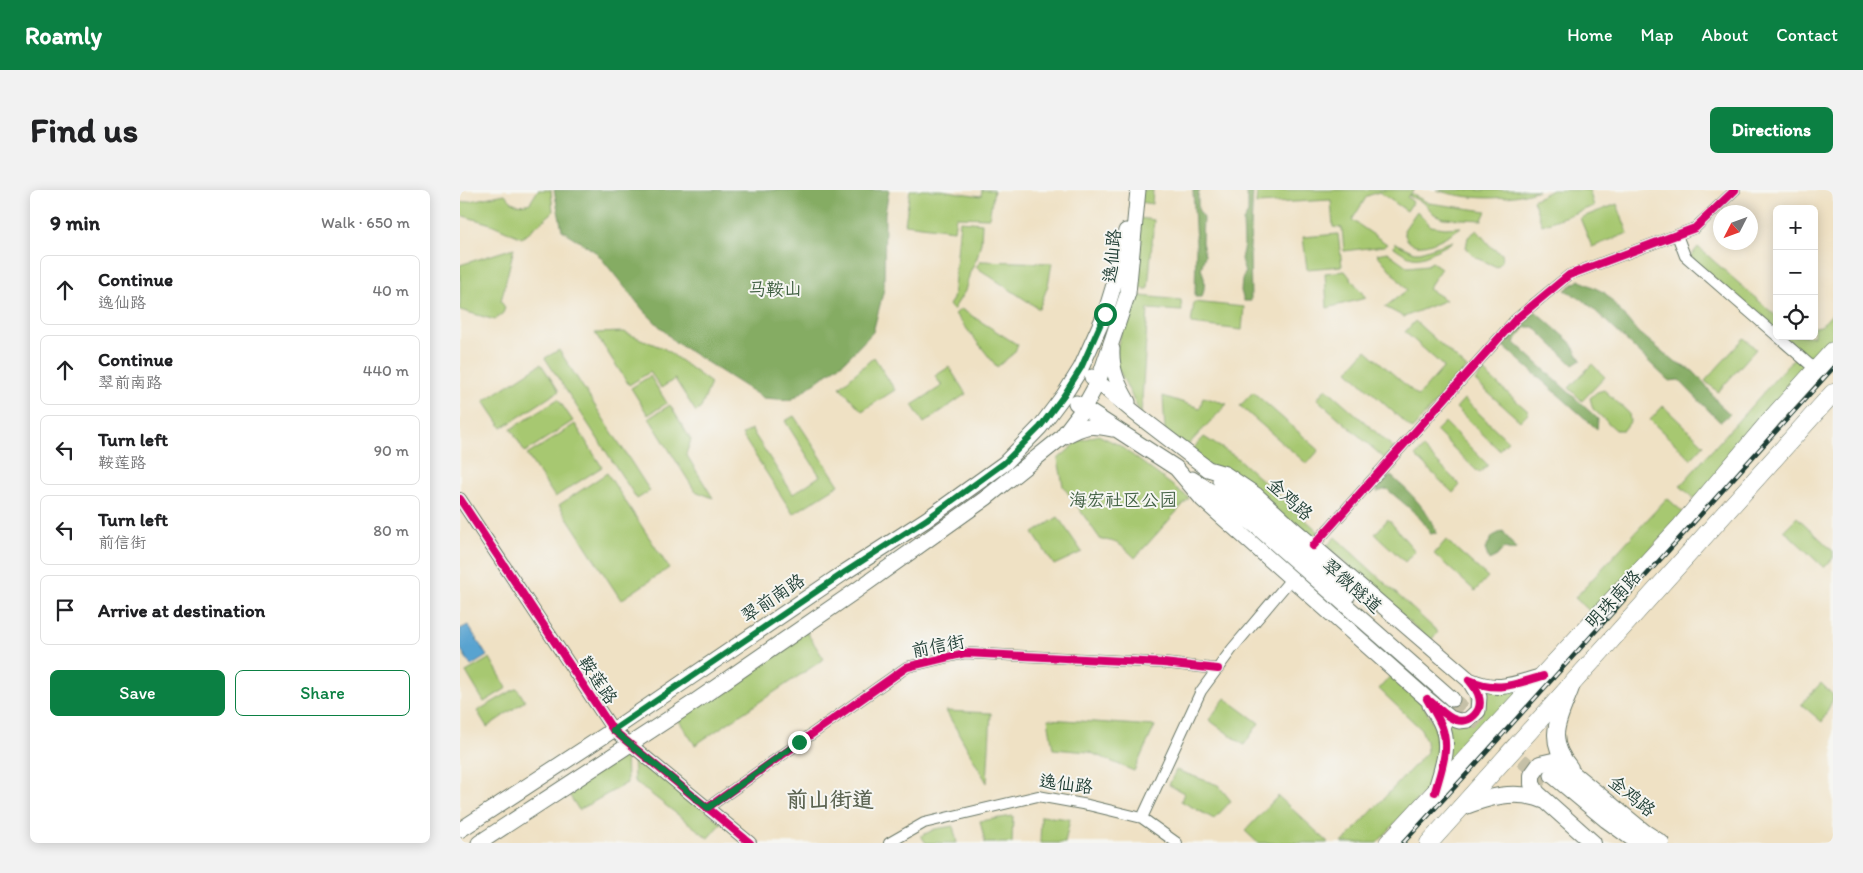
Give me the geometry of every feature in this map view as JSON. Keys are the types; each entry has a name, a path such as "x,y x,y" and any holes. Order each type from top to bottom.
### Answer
{"highway":[{"name":"明珠南路","path":"1388,843 1680,526 1773,417 1833,351"},
{"name":"明珠南路","path":"1429,843 1833,393"}],"main road":[{"name":"逸仙路","path":"1081,368 1105,314 1128,223 1130,190"},
{"name":"逸仙路","path":"1098,382 1128,293 1138,190"},
{"path":"1113,340 1112,360 1114,375 1120,388 1141,417 1134,440"},
{"name":"金鸡路","path":"1081,368 1208,469 1225,474 1256,495 1469,680"},
{"name":"翠前南路","path":"460,830 613,730 845,572 927,519 1004,463 1040,427 1081,368"},
{"path":"1062,438 1098,382"},
{"path":"1064,395 1176,468 1203,500 1450,718 1459,721 1468,720 1478,711 1480,702 1469,680"},
{"path":"479,843 693,703 857,590 986,498 1062,438 1083,427 1098,426 1119,430"},
{"name":"翠微隧道","path":"1176,468 1212,492 1257,528 1456,697 1208,469"},
{"path":"1469,680 1483,686 1498,688 1543,676"},
{"path":"1573,683 1556,728 1556,741 1561,758 1578,778"},
{"path":"1427,699 1441,724 1445,738 1445,758 1435,792"},
{"path":"1578,778 1557,762 1548,761 1540,764 1533,771 1531,780 1534,789 1543,800 1593,843"},
{"name":"金鸡路","path":"1578,778 1644,832 1661,843"},
{"path":"1622,843 1601,828 1550,779 1638,843"},
{"path":"1460,808 1500,795 1534,796 1543,800"}],"street":[{"path":"1313,546 1516,319 1569,275 1695,228 1735,190"},
{"path":"1677,235 1684,256 1816,370"},
{"name":"鞍莲路","path":"460,499 613,730 750,843"},
{"path":"1142,818 1201,691 1232,649 1291,579"},
{"name":"前信街","path":"708,808 907,667 965,653 1162,663 1218,669"},
{"name":"逸仙路","path":"889,843 924,823 1038,796 1088,805 1142,818 1177,843"}],"green space":[{"path":"538,190 551,190 553,212 522,238 491,224 460,215 460,203 505,194 516,204 522,205 530,203"},
{"name":"马鞍山","path":"554,190 889,190 885,213 884,289 873,332 845,361 791,400 763,398 675,342 644,311 597,253 562,230"},
{"path":"910,190 940,190 981,196 982,190 994,190 989,218 956,217 954,230 905,224"},
{"path":"1140,190 1153,190 1152,204 1139,202"},
{"path":"1193,190 1200,190 1198,209 1203,217 1202,242 1205,255 1201,269 1204,276 1202,297 1195,297 1196,244"},
{"path":"1245,190 1253,190 1250,248 1251,301 1244,301 1241,291 1242,279 1245,273 1241,259 1244,245 1243,221 1248,213 1248,199"},
{"path":"1257,190 1415,190 1407,197 1413,202 1407,211 1379,192 1367,196 1352,220 1387,244 1344,251 1342,228 1333,227 1331,200 1256,204"},
{"path":"1436,190 1538,190 1514,196 1488,198 1461,196"},
{"path":"1552,190 1589,190 1594,206 1542,225 1533,200"},
{"path":"1411,194 1429,203 1486,211 1482,220 1443,218 1434,214 1424,203 1409,196"},
{"path":"1617,204 1628,233 1592,247 1580,218"},
{"path":"1417,211 1431,226 1445,228 1461,227 1438,241 1429,244 1413,244 1407,239 1404,230"},
{"path":"1139,218 1154,220 1148,289 1132,288"},
{"path":"960,221 982,223 981,242 965,291 953,310 949,305 953,299"},
{"path":"1477,230 1491,247 1502,254 1501,263 1497,267 1475,257 1466,248 1468,237"},
{"path":"1338,234 1342,266 1307,269 1303,237"},
{"path":"1453,241 1446,246 1418,257 1409,256 1394,247 1395,243 1414,252 1420,252"},
{"path":"1698,247 1773,313 1773,329 1690,257"},
{"path":"514,248 501,301 505,308 503,313 495,320 460,310 460,265"},
{"path":"1387,252 1408,267 1427,265 1432,262 1441,268 1428,289 1446,300 1404,317 1385,307 1407,290 1377,254"},
{"path":"981,261 1052,263 1048,285 1039,309 976,267"},
{"path":"1345,271 1366,298 1327,308 1325,273"},
{"path":"1579,280 1605,293 1636,330 1676,363 1693,371 1718,403 1730,414 1720,422 1679,380 1669,381 1586,302 1565,290"},
{"path":"1131,295 1181,300 1182,311 1148,309 1141,415 1114,360"},
{"path":"1194,302 1244,307 1242,330 1191,324"},
{"path":"961,309 1018,345 1014,353 997,367 955,314"},
{"path":"1535,311 1570,342 1581,360 1573,365 1534,327 1526,327 1514,342 1598,419 1597,429 1502,345 1511,333"},
{"path":"1833,313 1833,346 1816,365 1787,340 1818,340 1818,326 1821,326"},
{"path":"1415,321 1467,368 1412,429 1348,371 1366,350 1418,396 1444,367 1405,332"},
{"path":"624,332 665,349 711,383 701,408 696,412 675,379 661,388 650,372 629,385 595,333"},
{"path":"1744,338 1756,349 1718,392 1705,381"},
{"path":"559,350 650,491 637,499 545,358"},
{"path":"874,357 895,390 862,411 840,387"},
{"path":"1795,357 1809,369 1695,499 1680,486"},
{"path":"541,364 559,391 502,428 484,401"},
{"path":"1592,364 1605,377 1582,401 1569,388"},
{"path":"949,367 966,394 924,423 912,405 942,386 935,376"},
{"path":"1483,371 1529,412 1520,421 1475,381"},
{"path":"650,376 667,403 648,415 631,388"},
{"path":"1326,388 1394,448 1384,458 1317,399"},
{"path":"1604,390 1629,413 1630,422 1624,430 1616,430 1593,409 1590,398 1597,392"},
{"path":"1253,392 1319,450 1307,464 1240,406"},
{"path":"1163,396 1200,408 1203,397 1227,404 1186,447 1165,431"},
{"path":"558,399 573,421 525,452 511,429"},
{"path":"1464,399 1508,441 1499,450 1456,408"},
{"path":"670,405 691,440 686,454 713,498 695,491 649,418"},
{"path":"1663,406 1704,445 1691,459 1650,420"},
{"path":"794,416 839,485 793,514 742,435 751,429 793,494 820,476 785,421"},
{"path":"1445,422 1488,465 1479,473 1436,431"},
{"path":"575,424 602,467 555,497 527,455"},
{"name":"海宏社区公园","path":"1098,435 1119,445 1189,498 1135,558 1120,545 1112,541 1101,540 1063,486 1058,459 1079,441"},
{"path":"1204,437 1236,457 1319,532 1311,541 1190,452"},
{"path":"1423,448 1460,485 1453,493 1415,456"},
{"path":"607,473 669,568 621,600 559,505"},
{"path":"1391,476 1418,502 1437,533 1430,534 1423,522 1387,489 1377,492 1378,482"},
{"path":"1667,498 1684,513 1592,613 1575,598"},
{"path":"1058,517 1082,552 1054,565 1033,533"},
{"path":"1797,517 1833,551 1833,558 1824,568 1784,530"},
{"path":"1388,519 1415,551 1405,562 1375,534"},
{"path":"1503,531 1516,549 1504,548 1497,556 1489,560 1485,549 1493,536"},
{"path":"1335,537 1438,632 1430,641 1327,546"},
{"path":"1446,540 1488,577 1475,591 1434,554"},
{"path":"806,631 824,659 695,745 677,718"},
{"path":"490,658 507,688 484,702 466,672"},
{"path":"1392,674 1422,703 1438,732 1438,753 1429,787 1377,843 1342,843 1427,752 1426,741 1421,729 1379,689"},
{"path":"1537,679 1440,784 1447,718 1471,722 1474,684"},
{"path":"1821,683 1833,695 1833,699 1822,722 1801,704"},
{"path":"517,688 525,701 487,727 477,711"},
{"path":"1225,698 1259,723 1244,745 1209,720"},
{"path":"946,711 991,713 987,783"},
{"path":"1048,719 1155,726 1134,771 1089,752 1053,749"},
{"path":"626,751 627,783 579,810 566,790"},
{"path":"633,751 721,823 708,838 634,781"},
{"path":"1176,770 1218,785 1231,801 1214,819 1181,801 1184,793 1169,785"},
{"path":"1278,796 1328,842 1258,843 1245,831"},
{"path":"1013,816 1012,843 985,843 980,821"},
{"path":"1041,816 1070,819 1065,843 1040,843"},
{"path":"953,826 957,843 926,843 921,836 935,829"}],"water":[{"path":"468,625 487,656 471,666 460,648 460,629"}],"tunnel":[{"path":"1452,699 1547,782"}],"railway":[{"path":"1403,843 1833,368"}],"cycle path":[{"path":"1313,546 1516,319 1569,275 1695,228 1735,190"},
{"path":"460,499 613,730 750,843"},
{"path":"707,808 907,667 965,653 1163,663 1218,669"},
{"path":"1469,680 1498,687 1543,676"},
{"path":"1431,702 1453,719 1461,721 1470,718 1477,711 1480,702 1478,693 1469,680"},
{"path":"1427,699 1442,727 1445,743 1444,760 1435,792"}],"district":[{"name":"前山街道","path":"830,799"}],"route":[{"path":"799,742 708,808 613,730 845,572 927,519 1004,463 1040,427 1064,395 1081,368 1105,314"}]}
